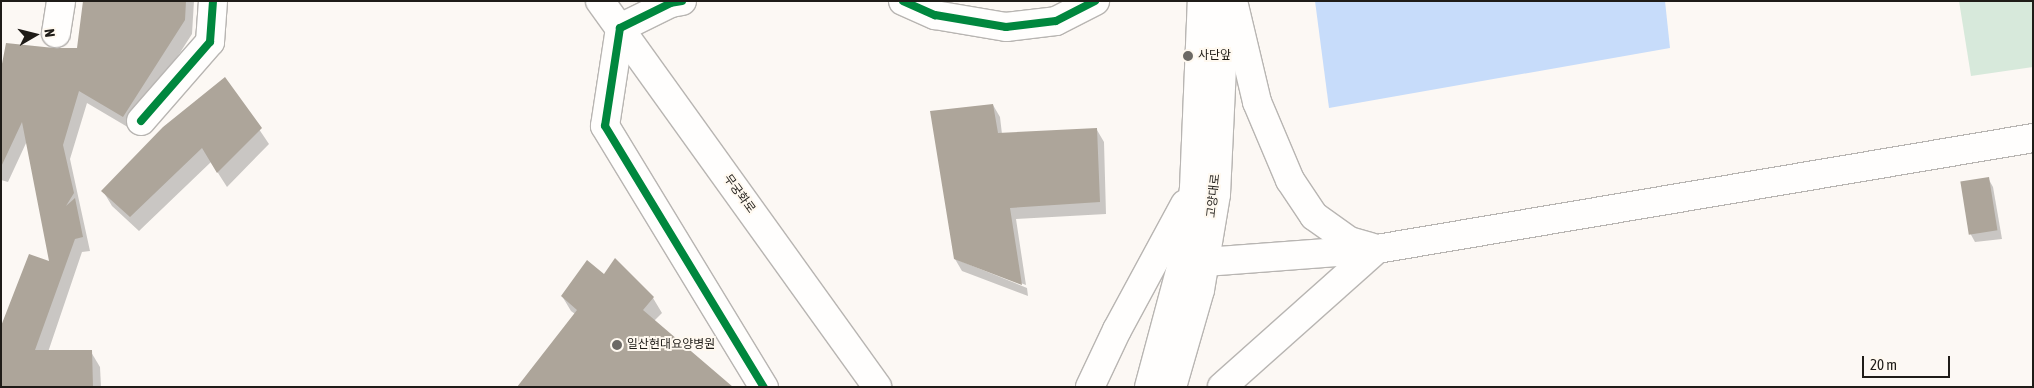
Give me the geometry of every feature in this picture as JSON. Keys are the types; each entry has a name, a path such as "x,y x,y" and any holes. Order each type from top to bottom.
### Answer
{"main road":[{"path":"56,33 61,1"},
{"path":"141,121 210,42 213,1"},
{"name":"무궁화로","path":"600,1 877,386"},
{"path":"682,1 671,3 620,28 605,126 764,387"},
{"path":"903,1 935,15 1006,27 1056,21 1095,1"},
{"name":"고양대로","path":"1149,387 1182,260 1194,188 1202,1"},
{"name":"고양대로","path":"1172,387 1200,290 1216,194 1225,1"},
{"path":"1233,1 1257,102 1290,180 1314,216 1349,240 1377,249"},
{"path":"1205,262 1377,249 2033,138"},
{"path":"1090,387 1117,330 1194,188"},
{"path":"1222,387 1377,249"}],"green space":[{"path":"1959,1 2033,1 2033,67 1971,76"}],"water":[{"path":"1315,1 1665,1 1670,48 1329,108"}],"building":[{"path":"83,1 186,1 185,20 123,117 79,91 63,145 74,193 66,206 75,198 83,237 75,239 35,350 92,350 93,387 1,387 1,326 29,254 49,261 22,122 1,167 1,69 6,43 54,48 77,48"},
{"path":"225,77 262,128 217,173 202,148 130,217 101,191 163,127"},
{"path":"993,104 998,133 1097,128 1100,202 1010,208 1022,285 954,259 930,111"},
{"path":"1989,177 1997,230 1969,235 1960,182"},
{"name":"일산현대요양병원","path":"615,258 654,297 643,310 733,387 517,387 577,310 561,296 587,260 604,274"}],"cycle path":[{"path":"141,121 210,42 213,1"},
{"path":"682,1 671,3 620,28 605,126 764,387"},
{"path":"903,1 935,15 1006,27 1056,21 1095,1"}],"place":[{"name":"사단앞","path":"1188,56"},
{"name":"일산현대요양병원","path":"617,345"}]}
